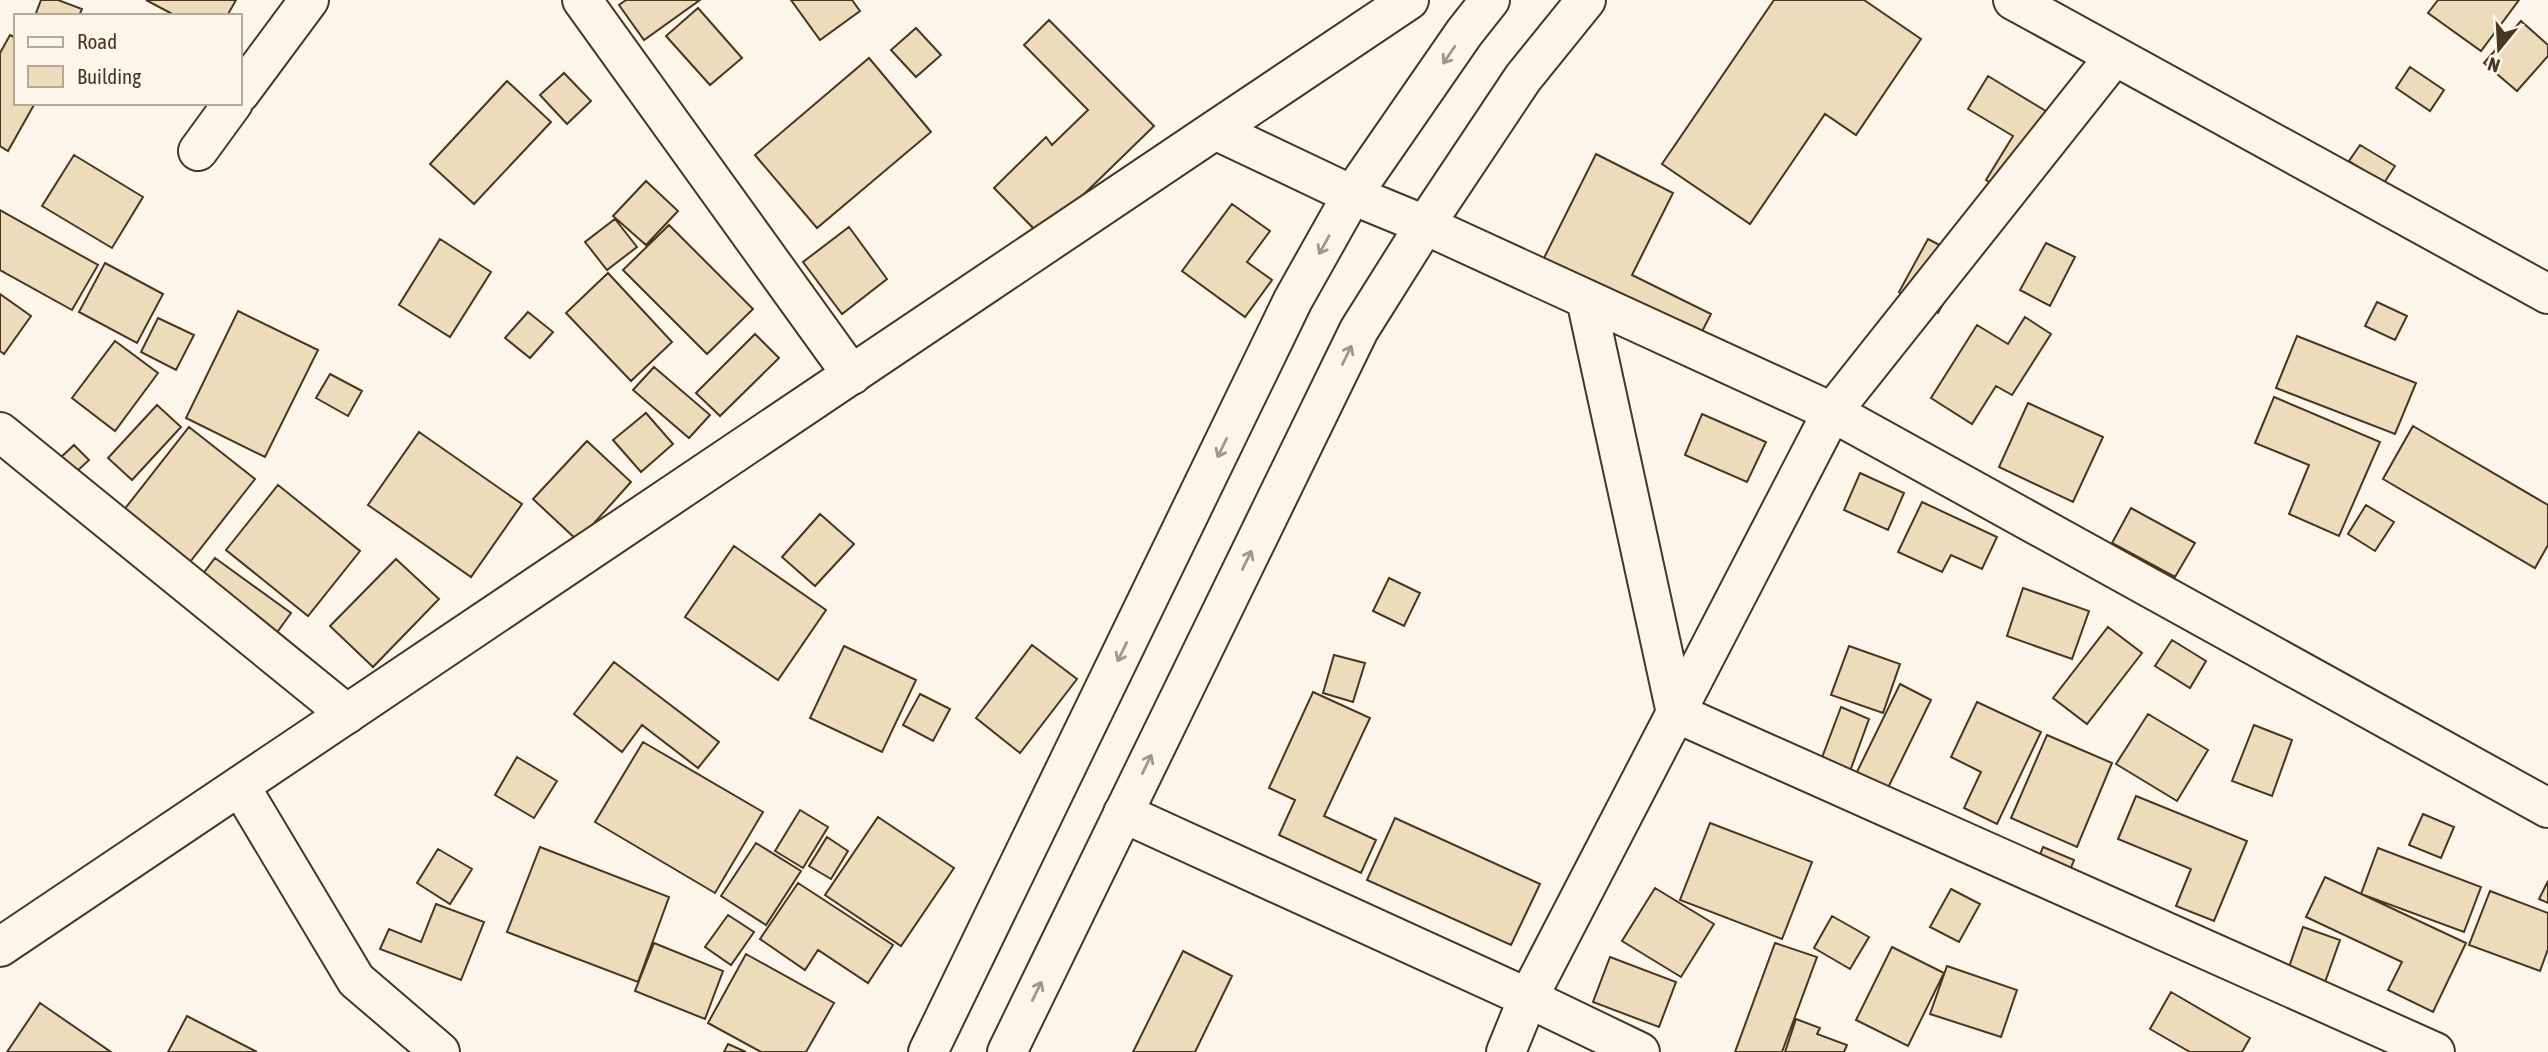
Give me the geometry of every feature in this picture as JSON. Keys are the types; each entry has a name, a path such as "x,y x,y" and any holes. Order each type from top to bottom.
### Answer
{"street":[{"path":"242,90 309,0"},
{"path":"582,0 852,375"},
{"path":"0,947 1409,0"},
{"path":"928,1052 1293,300 1352,195 1464,33 1490,0"},
{"path":"1007,1052 1359,330 1522,78 1587,0"},
{"path":"2013,0 2548,294"},
{"path":"1506,1052 1528,998 1832,412 2114,57"},
{"path":"198,151 232,105"},
{"path":"1215,130 1352,195 1425,225 1832,412 2548,808"},
{"path":"1586,299 1676,713"},
{"path":"0,432 347,714"},
{"path":"1676,713 2435,1052"},
{"path":"240,786 356,980 440,1052"},
{"path":"1123,813 1640,1052"}],"building":[{"path":"41,0 58,0 82,9 80,14 36,14"},
{"path":"146,0 236,0 228,14 172,14"},
{"path":"626,0 700,0 644,40 619,5"},
{"path":"791,0 852,0 860,11 820,40"},
{"path":"1774,0 1864,0 1921,39 1856,135 1825,114 1750,224 1662,164"},
{"path":"2438,0 2519,0 2481,51 2428,13"},
{"path":"698,8 742,58 710,85 666,36"},
{"path":"1049,20 1154,126 1041,236 994,188 1046,137 1052,145 1088,110 1024,45"},
{"path":"2521,21 2548,45 2548,56 2517,91 2484,63"},
{"path":"916,28 941,55 916,77 891,50"},
{"path":"10,35 14,37 14,105 34,105 8,151 0,146 0,53"},
{"path":"869,58 931,132 817,228 755,155"},
{"path":"2410,67 2444,90 2430,111 2396,88"},
{"path":"564,73 591,101 567,124 540,95"},
{"path":"1988,76 2069,125 2022,202 1986,180 2013,136 1968,109"},
{"path":"507,81 551,122 474,204 430,164"},
{"path":"2360,145 2395,166 2384,183 2349,161"},
{"path":"1596,154 1673,193 1632,275 1711,314 1692,351 1536,274"},
{"path":"74,155 143,197 112,248 42,206"},
{"path":"646,181 678,211 646,245 613,216"},
{"path":"1232,204 1270,231 1247,262 1272,280 1245,317 1182,271"},
{"path":"0,210 98,265 72,310 0,270"},
{"path":"615,219 637,247 607,270 585,242"},
{"path":"669,225 753,309 707,354 623,270"},
{"path":"849,227 887,279 842,314 803,262"},
{"path":"440,239 491,272 450,337 399,305"},
{"path":"1928,239 1968,260 1938,313 1899,292"},
{"path":"2046,243 2075,257 2050,306 2020,290"},
{"path":"105,263 163,294 137,343 79,312"},
{"path":"608,273 672,342 631,381 566,313"},
{"path":"0,294 31,316 4,354 0,351"},
{"path":"2377,302 2407,316 2395,340 2365,326"},
{"path":"238,311 318,350 265,457 186,418"},
{"path":"528,312 553,332 530,358 505,338"},
{"path":"2025,317 2051,334 2012,395 1996,386 1972,424 1931,398 1977,325 2008,344"},
{"path":"158,318 194,335 176,370 141,352"},
{"path":"755,334 779,358 720,416 696,393"},
{"path":"2297,336 2416,383 2395,434 2276,388"},
{"path":"115,341 158,373 115,431 72,398"},
{"path":"654,367 710,415 689,438 633,390"},
{"path":"330,374 362,391 348,416 316,398"},
{"path":"2274,397 2380,442 2339,536 2289,514 2309,465 2255,443"},
{"path":"2028,403 2103,437 2073,502 1999,467"},
{"path":"157,405 181,427 132,480 108,458"},
{"path":"646,413 673,444 641,472 613,440"},
{"path":"1702,414 1766,442 1747,482 1685,455"},
{"path":"2413,426 2548,505 2548,545 2535,568 2383,479"},
{"path":"189,427 255,479 186,567 120,515"},
{"path":"419,432 522,504 471,577 368,505"},
{"path":"587,441 631,482 578,541 533,499"},
{"path":"74,445 89,460 58,489 44,473"},
{"path":"1860,473 1904,493 1888,530 1844,510"},
{"path":"278,485 360,551 308,616 226,550"},
{"path":"1922,502 1997,537 1982,569 1951,555 1942,572 1898,552"},
{"path":"2366,505 2394,522 2375,551 2348,534"},
{"path":"2131,508 2195,543 2175,577 2112,543"},
{"path":"820,514 854,544 815,586 782,557"},
{"path":"734,546 826,610 778,680 685,617"},
{"path":"215,558 291,613 273,638 196,583"},
{"path":"396,559 439,599 373,667 330,626"},
{"path":"1389,578 1420,593 1404,626 1373,611"},
{"path":"2023,588 2089,611 2072,659 2007,636"},
{"path":"2108,627 2142,653 2087,724 2053,698"},
{"path":"2172,640 2206,661 2190,688 2155,666"},
{"path":"1032,645 1077,679 1020,753 976,718"},
{"path":"844,646 916,680 882,752 810,718"},
{"path":"1849,646 1900,664 1883,713 1831,695"},
{"path":"1334,655 1365,663 1353,702 1323,693"},
{"path":"614,662 719,742 698,768 642,725 622,752 574,714"},
{"path":"1900,684 1931,700 1884,796 1853,780"},
{"path":"1313,692 1370,718 1324,816 1376,840 1361,873 1279,835 1295,800 1269,788"},
{"path":"920,694 950,709 933,741 903,725"},
{"path":"1977,702 2041,732 1997,824 1964,808 1981,772 1951,757"},
{"path":"1841,707 1869,719 1849,774 1820,763"},
{"path":"2148,714 2208,750 2177,801 2116,764"},
{"path":"2254,725 2292,740 2272,796 2232,781"},
{"path":"2047,735 2112,763 2077,847 2011,818"},
{"path":"643,742 763,812 715,893 595,822"},
{"path":"517,757 557,781 534,818 495,795"},
{"path":"2136,796 2247,841 2214,921 2176,906 2191,869 2118,839"},
{"path":"800,810 828,827 803,868 775,851"},
{"path":"2423,814 2454,827 2441,858 2409,845"},
{"path":"878,817 954,868 901,946 825,895"},
{"path":"1395,818 1540,884 1511,945 1367,880"},
{"path":"1710,823 1812,862 1782,939 1680,900"},
{"path":"827,837 848,851 831,879 809,866"},
{"path":"756,843 801,871 766,925 721,896"},
{"path":"540,847 669,897 638,982 507,932"},
{"path":"2043,847 2074,860 2062,890 2031,877"},
{"path":"2378,848 2481,887 2464,932 2361,894"},
{"path":"438,849 472,869 450,904 417,883"},
{"path":"2325,877 2466,943 2433,1012 2388,990 2402,962 2306,917"},
{"path":"2548,881 2548,903 2539,899"},
{"path":"798,883 893,945 868,983 818,950 805,970 760,939"},
{"path":"1655,888 1714,924 1681,977 1622,941"},
{"path":"1951,889 1980,904 1959,942 1930,927"},
{"path":"2490,891 2548,913 2548,949 2540,971 2469,945"},
{"path":"436,904 484,922 461,980 380,949 389,929 421,942"},
{"path":"728,915 754,932 731,965 705,947"},
{"path":"1832,916 1869,937 1850,969 1814,948"},
{"path":"2303,927 2340,940 2319,999 2282,987"},
{"path":"654,943 723,971 705,1019 635,991"},
{"path":"1775,943 1817,957 1782,1052 1735,1052"},
{"path":"1892,947 1944,973 1908,1046 1856,1020"},
{"path":"1183,951 1232,976 1195,1052 1133,1052"},
{"path":"746,954 834,1003 806,1052 761,1052 708,1023"},
{"path":"1610,957 1676,982 1659,1027 1593,1002"},
{"path":"1947,966 2017,990 2001,1037 1930,1014"},
{"path":"2171,992 2250,1038 2242,1052 2190,1052 2150,1029"},
{"path":"40,1003 111,1052 7,1052"},
{"path":"187,1016 257,1052 168,1052"},
{"path":"1796,1019 1820,1028 1817,1034 1847,1045 1844,1052 1785,1052"},
{"path":"728,1044 746,1052 724,1052"}]}
